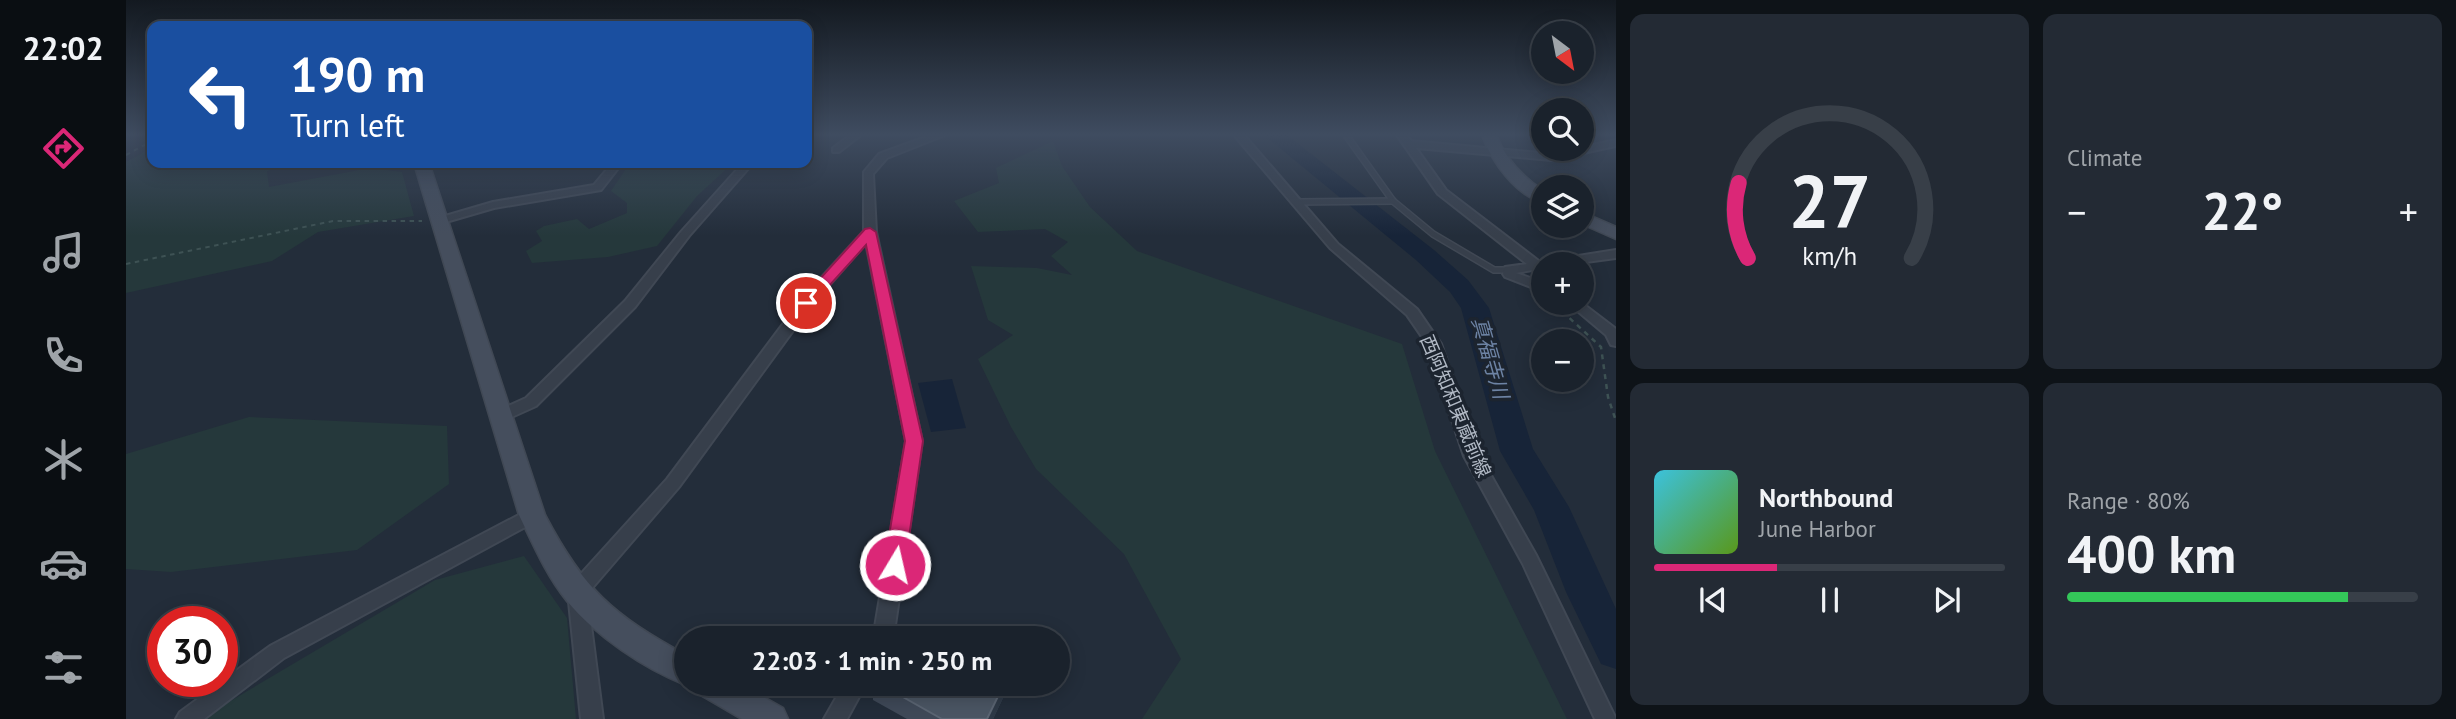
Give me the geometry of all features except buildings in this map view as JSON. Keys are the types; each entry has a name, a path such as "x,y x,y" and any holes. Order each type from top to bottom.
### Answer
{"street":[{"path":"423,169 532,515 576,592 634,642 674,664"},
{"path":"439,221 493,205 597,188 613,169"},
{"path":"500,416 531,402 630,304 685,234 743,169"},
{"path":"873,169 868,174 870,232 914,441 885,626"},
{"name":"西阿知和東蔵前線","path":"1269,169 1334,246 1412,312 1434,344 1472,456 1530,560 1606,719"},
{"path":"1425,169 1442,192 1531,256"},
{"path":"1511,169 1531,191"},
{"path":"1594,223 1616,234"},
{"path":"592,719 576,592 673,484 806,303 870,232"},
{"path":"1594,257 1616,254"},
{"path":"1531,267 1509,271 1516,279 1531,284"},
{"path":"1589,315 1615,336"},
{"path":"187,719 277,652 532,515"},
{"path":"731,696 772,719"},
{"path":"835,719 849,696"}],"lane":[{"path":"1370,169 1393,201 1443,240 1494,270 1509,271"},
{"path":"1298,202 1393,201"}],"path":[{"path":"126,264 333,221 439,221"},
{"path":"1566,315 1601,347 1608,397 1616,422"}],"shaded area":[{"path":"126,169 276,169 267,171 269,187 367,169 402,172 414,216 318,232 272,261 126,293"},
{"path":"626,169 727,169 697,196 657,246 608,257 532,263 526,251 542,241 536,231 544,226 577,219 589,229 627,213 627,203 611,191"},
{"path":"996,169 1064,169 1090,207 1137,251 1402,344 1435,451 1567,719 1142,719 1181,659 1124,554 1036,469 1011,427 978,359 1013,335 988,320 971,266 1037,268 1072,275 1051,256 1068,242 1045,229 978,232 954,201 999,183"},
{"path":"249,417 447,426 449,484 357,550 171,572 126,569 126,454"},
{"path":"524,556 567,618 576,719 200,719 238,697 435,580"}],"water":[{"path":"952,379 966,428 931,432 918,383"}],"waterway":[{"name":"真福寺川","path":"1316,169 1425,255 1459,286 1475,308 1517,451 1551,507 1586,592 1616,650"}],"route":[{"path":"806,303 870,232 914,441 895,565"}]}
